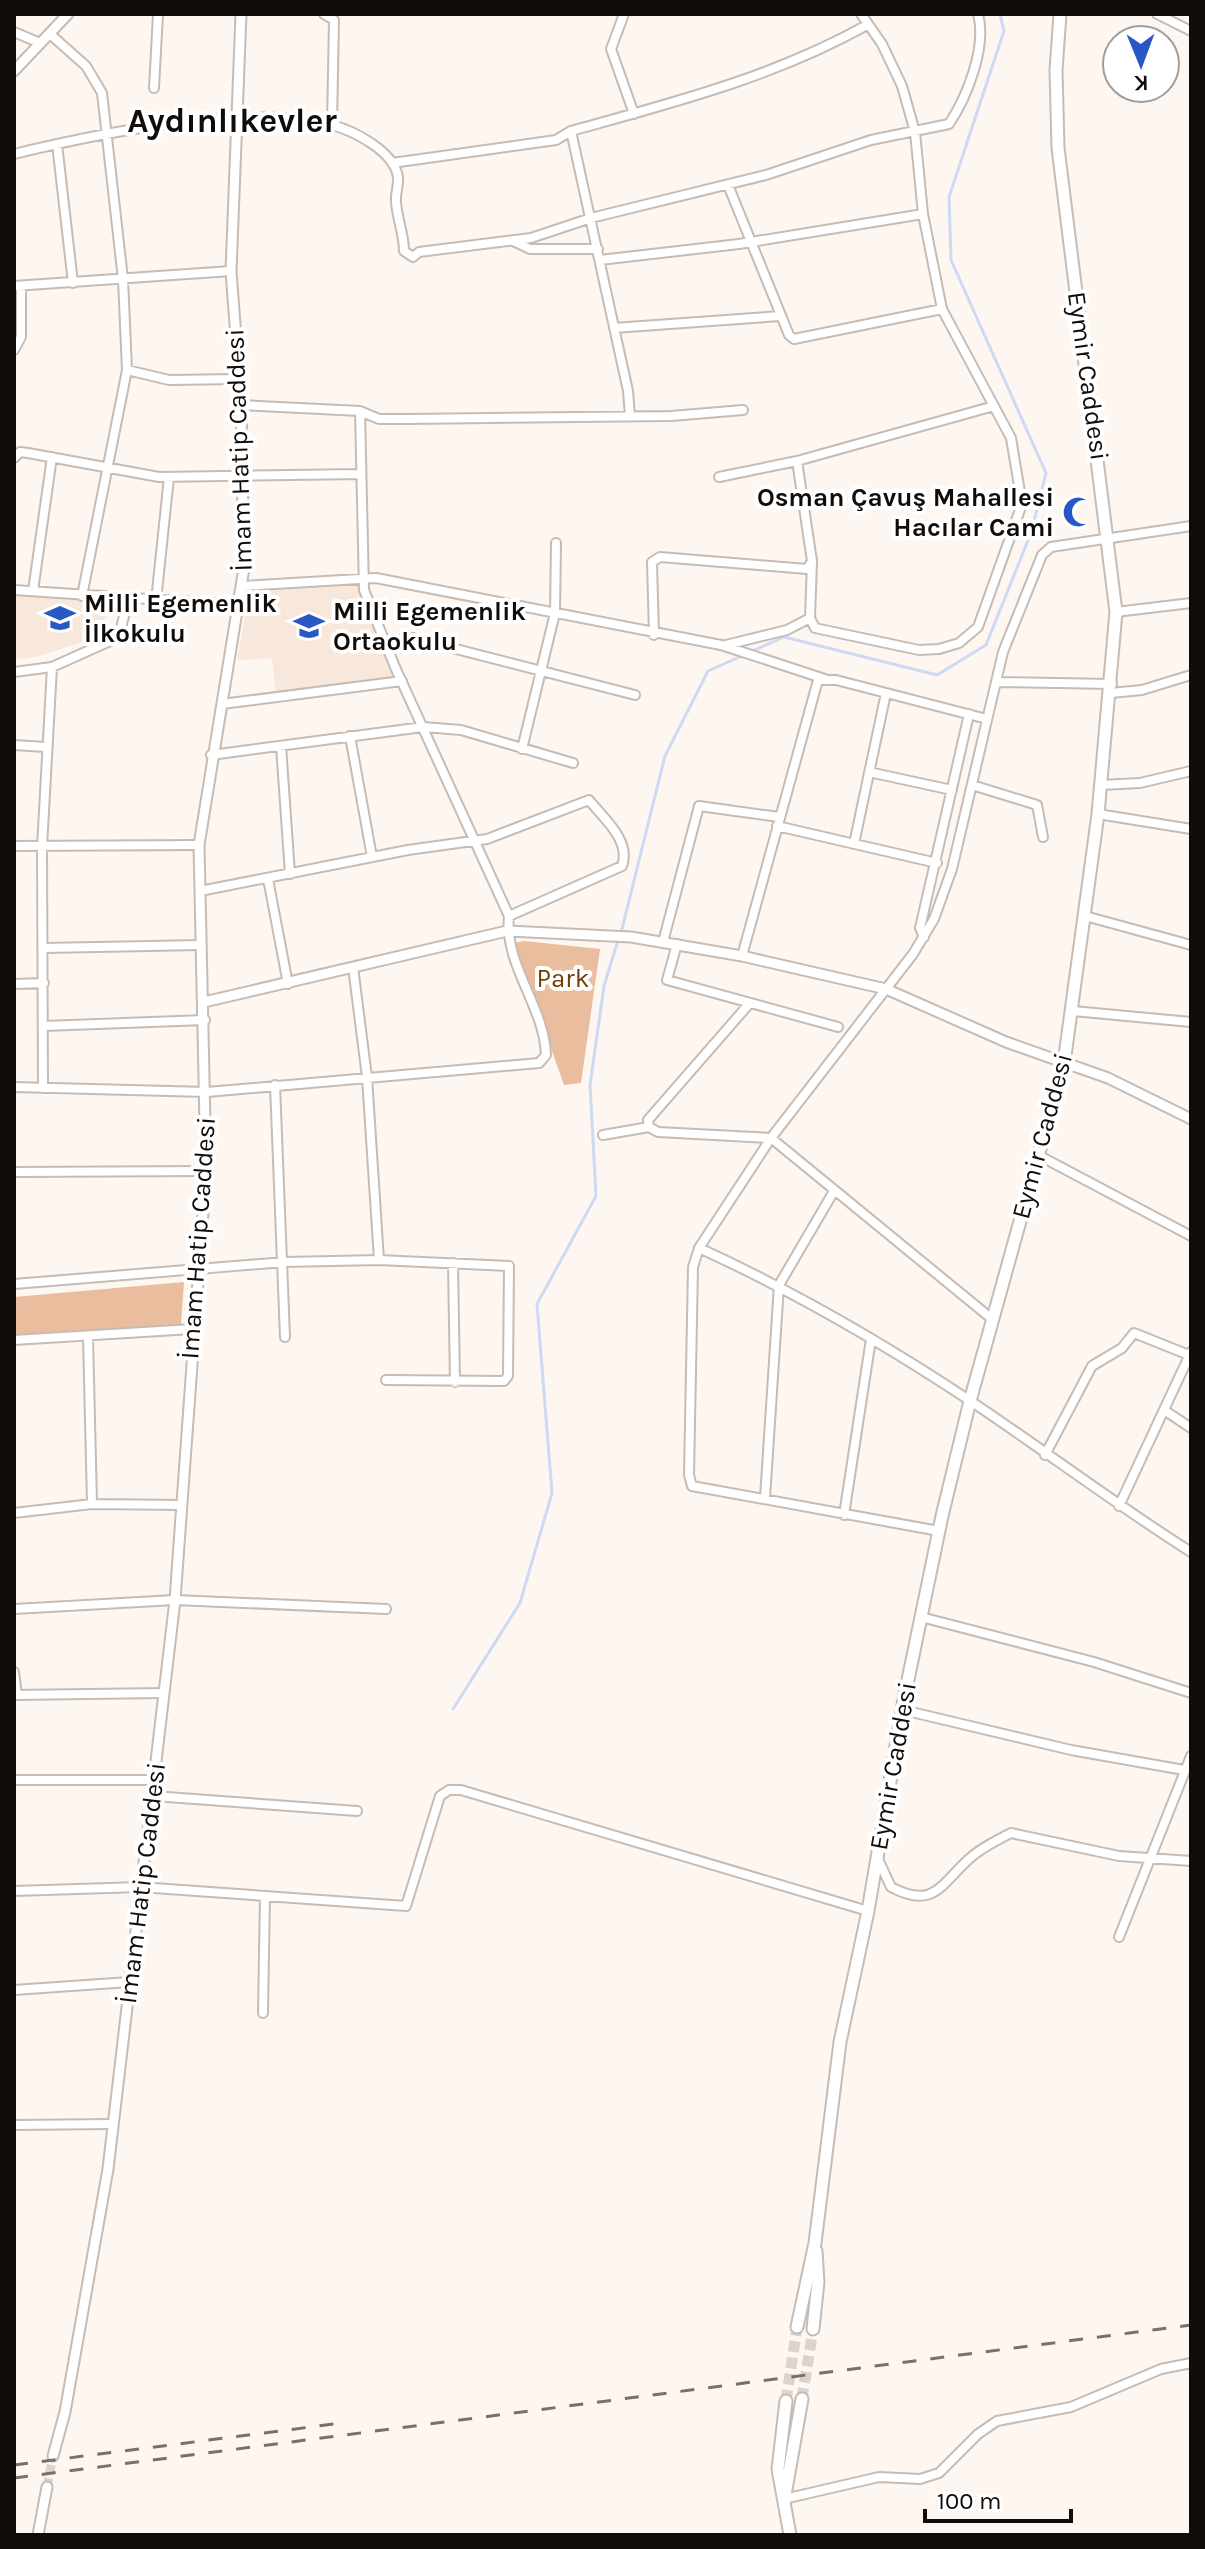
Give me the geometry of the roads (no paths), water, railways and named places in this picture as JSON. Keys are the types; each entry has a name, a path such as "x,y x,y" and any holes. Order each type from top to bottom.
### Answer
{"main road":[{"name":"Eymir Caddesi","path":"797,2327 815,2243 840,2042 868,1911 921,1617 970,1401 1064,1063 1098,814 1116,612 1058,148 1056,84 1060,14"},
{"name":"Eymir Caddesi","path":"813,2329 818,2282 815,2243"},
{"path":"784,2499 802,2399"},
{"path":"786,2401 778,2469 790,2535"}],"street":[{"path":"14,71 68,14"},
{"path":"154,88 158,14"},
{"name":"İmam Hatip Caddesi","path":"53,2456 68,2397 113,2124 175,1600 192,1329 206,1171 207,1092 199,845 211,755 243,586 241,405 231,271 241,14"},
{"path":"324,14 334,20 332,125"},
{"path":"624,14 611,49 634,114"},
{"path":"797,461 812,561 810,618 815,628 919,650 939,649 959,643 978,627 1022,504 1011,438 942,309 923,214 915,132 902,86 882,44 861,14"},
{"path":"14,154 109,132 238,119 345,128 377,148 392,163 398,177 396,200 404,251 413,257 419,252 513,241 591,218 728,185 871,140 949,124 977,52 978,14"},
{"path":"1157,14 1191,31"},
{"path":"392,163 556,140 571,131 709,93 774,69 867,25"},
{"path":"14,32 40,43"},
{"path":"50,34 86,66 102,93 109,132 123,279 127,370 82,596"},
{"path":"571,131 598,249 630,416"},
{"path":"57,144 73,283"},
{"path":"728,185 780,316 794,339 942,309"},
{"path":"600,260 749,242 923,214"},
{"path":"513,241 530,249 598,249"},
{"path":"14,350 21,337 18,287 231,271"},
{"path":"614,328 780,316"},
{"path":"127,370 169,380 239,379"},
{"path":"241,405 360,411 379,419 630,416 743,410"},
{"path":"719,477 797,461 994,406"},
{"path":"14,1087 207,1092 539,1063 546,1055 540,1023 508,946 509,916 402,681 362,579 360,411"},
{"path":"14,458 20,452 106,469 169,477 361,474"},
{"path":"33,591 52,457"},
{"path":"156,601 169,477"},
{"path":"939,1531 765,1498 700,1490 690,1482 693,1267 699,1248 771,1138 924,937 945,891 1003,652 1042,555 1051,547 1191,526"},
{"path":"522,749 555,613 556,543"},
{"path":"654,635 655,596 650,573 652,562 660,557 793,570 807,569 812,561"},
{"path":"243,586 362,579 446,590 654,635 721,645 825,679 987,719"},
{"path":"14,590 238,605"},
{"path":"14,672 52,667 119,637 128,599"},
{"path":"1116,612 1191,603"},
{"path":"721,645 787,630 810,618"},
{"path":"385,642 413,638 635,695"},
{"path":"43,1088 42,847 45,747 52,667"},
{"path":"997,682 1142,690 1191,675"},
{"path":"742,956 814,686 825,679"},
{"path":"222,704 402,681"},
{"path":"854,844 886,693"},
{"path":"924,937 920,928 969,714"},
{"path":"211,755 423,727 461,730 573,763"},
{"path":"350,736 372,857"},
{"path":"14,745 45,747"},
{"path":"281,746 290,874"},
{"path":"1101,785 1140,783 1191,771"},
{"path":"869,772 952,790"},
{"path":"972,785 1037,805 1043,837"},
{"path":"200,891 476,840 530,825 589,800 620,837 625,858 616,871 509,916"},
{"path":"663,942 699,806 778,821 854,844 937,863"},
{"path":"1098,814 1191,829"},
{"path":"14,846 199,845"},
{"path":"268,879 288,984"},
{"path":"1085,916 1191,945"},
{"path":"204,1002 507,931 631,937 742,956 886,989 1006,1042 1108,1078 1191,1119"},
{"path":"677,944 667,980 838,1027"},
{"path":"44,948 201,945"},
{"path":"353,967 367,1077 379,1260"},
{"path":"14,984 44,983"},
{"path":"649,1127 648,1120 749,1004"},
{"path":"1073,1011 1191,1022"},
{"path":"44,1026 205,1020"},
{"path":"275,1085 285,1262 285,1337"},
{"path":"603,1135 649,1127 658,1132 771,1138 992,1319"},
{"path":"1038,1155 1191,1236"},
{"path":"14,1172 206,1171"},
{"path":"765,1498 779,1285 834,1191"},
{"path":"699,1248 779,1285 871,1339 970,1401 1119,1506 1191,1552"},
{"path":"14,1284 285,1262 379,1260 509,1266 508,1376 504,1381 386,1380"},
{"path":"453,1263 455,1382"},
{"path":"14,1340 192,1329"},
{"path":"1045,1455 1092,1366 1122,1348 1134,1333 1190,1354 1119,1506"},
{"path":"88,1336 92,1504"},
{"path":"844,1515 871,1339"},
{"path":"1164,1410 1191,1428"},
{"path":"14,1513 92,1504 182,1505"},
{"path":"14,1609 175,1600 386,1609"},
{"path":"921,1617 1094,1662 1191,1693"},
{"path":"14,1672 16,1695 164,1693"},
{"path":"903,1710 1071,1750 1184,1770"},
{"path":"1119,1937 1191,1756"},
{"path":"14,1780 155,1780"},
{"path":"14,1891 140,1887 406,1906 440,1796 449,1790 461,1790 868,1911"},
{"path":"153,1796 357,1811"},
{"path":"877,1857 891,1887 920,1897 936,1892 972,1856 1011,1833 1085,1850 1191,1861"},
{"path":"263,2013 265,1896"},
{"path":"14,1990 129,1982"},
{"path":"14,2125 113,2124"},
{"path":"784,2499 879,2477 920,2479 939,2473 978,2434 997,2421 1071,2407 1161,2369 1191,2363"},
{"path":"38,2535 47,2487"}],"waterway":[{"path":"750,652 784,637 937,675 986,645 1031,533 1046,473 951,260 949,197 1004,31 1000,14"},
{"path":"621,933 665,756 708,671 744,655"},
{"path":"453,1709 520,1603 552,1493 537,1304 596,1196 590,1085 604,986 618,940"}],"tunnel":[{"path":"786,2401 797,2327"},
{"path":"802,2399 813,2329"},
{"path":"47,2487 53,2456"}],"railway":[{"path":"14,2478 1191,2325"},
{"path":"14,2465 334,2424"}],"place":[{"name":"Osman Çavuş Mahallesi Hacılar Cami","path":"1078,512"},
{"name":"Milli Egemenlik İlkokulu","path":"60,618"},
{"name":"Milli Egemenlik Ortaokulu","path":"309,626"}],"district":[{"name":"Aydınlıkevler","path":"232,121"}],"park label":[{"name":"Park","path":"563,978"}]}
